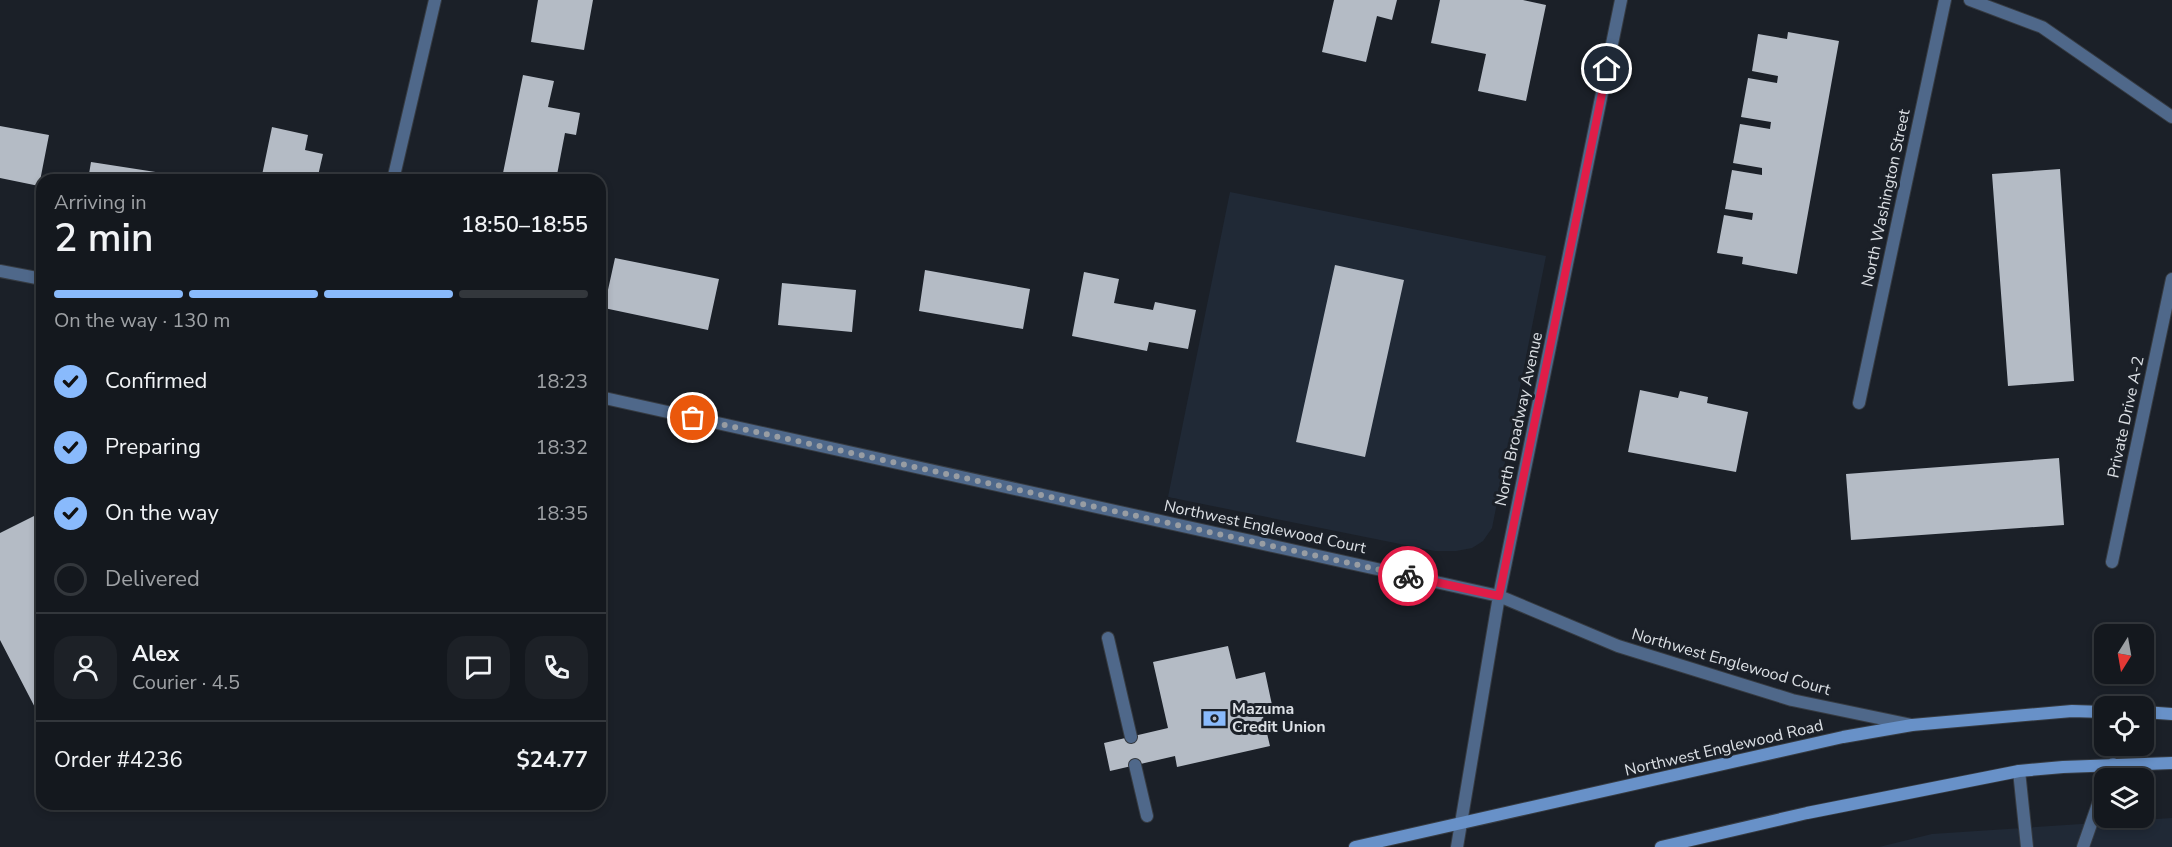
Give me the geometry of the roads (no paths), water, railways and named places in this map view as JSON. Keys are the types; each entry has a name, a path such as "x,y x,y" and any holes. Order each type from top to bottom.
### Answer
{"main road":[{"name":"Northwest Englewood Road","path":"1355,847 1843,737 1912,725 2094,711"},
{"path":"2154,713 2172,714"},
{"path":"1660,847 1807,813 2019,771 2172,762"}],"street":[{"path":"394,174 435,0"},
{"name":"North Broadway Avenue","path":"1457,847 1499,596 1622,0"},
{"name":"North Washington Street","path":"1859,402 1945,0"},
{"path":"1970,0 2042,27 2172,117"},
{"path":"0,271 36,278"},
{"name":"Private Drive A-2","path":"2112,562 2172,279"},
{"name":"Northwest Englewood Court","path":"606,398 1499,596 1618,646 1781,697 1912,725"},
{"path":"1108,638 1131,736"},
{"path":"2112,768 2113,764"},
{"path":"1135,765 1147,816"},
{"path":"2019,771 2027,847"},
{"path":"2083,847 2094,816"}],"place":[{"name":"Mazuma Credit Union","path":"1214,718"}]}
